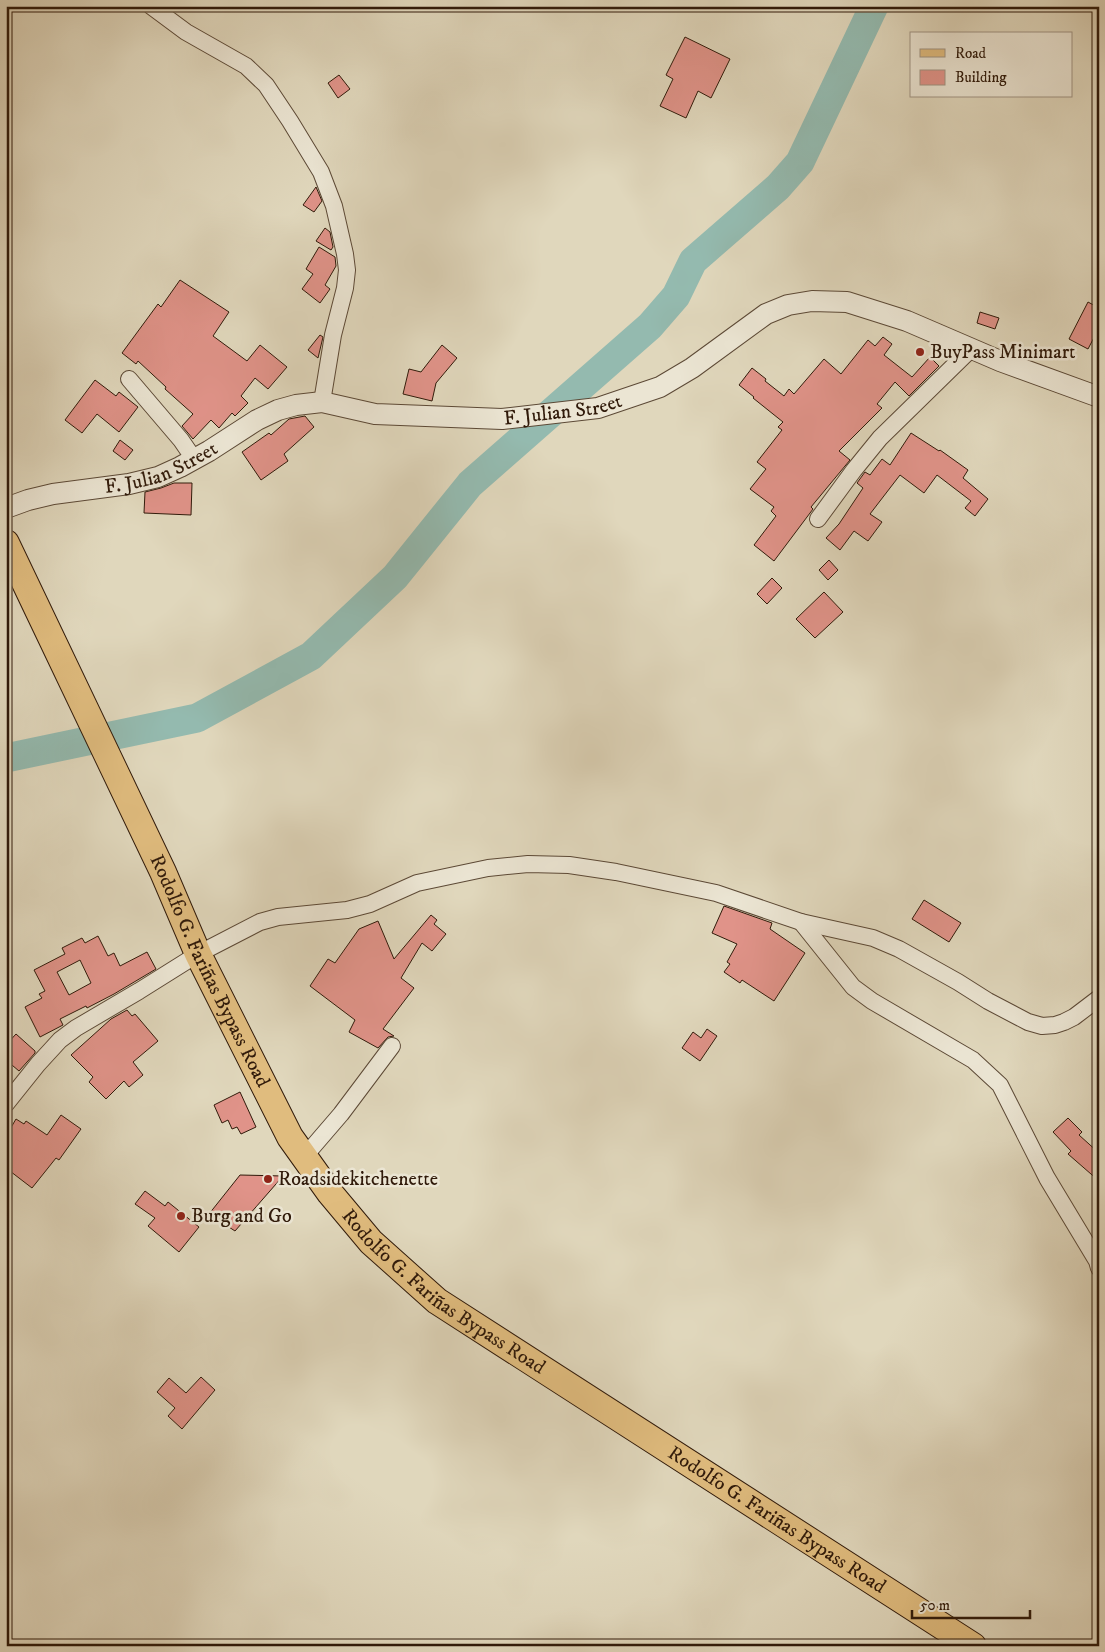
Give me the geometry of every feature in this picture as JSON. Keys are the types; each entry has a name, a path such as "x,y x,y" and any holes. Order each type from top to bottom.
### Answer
{"main road":[{"name":"Rodolfo G. Fariñas Bypass Road","path":"6,544 163,872 198,954 290,1137 330,1193 371,1242 437,1301 974,1646"}],"street":[{"path":"151,6 186,32 254,72 266,85 290,121 320,172 334,206 347,270 345,288 333,335 322,402"},
{"name":"F. Julian Street","path":"6,508 53,494 128,484 158,477 194,459 257,420 278,410 296,405 322,402 375,414 502,419 598,408 660,387 692,368 766,314 788,305 812,301 847,302 907,321 1000,361 1099,397"},
{"path":"818,519 880,438 971,349"},
{"path":"129,379 181,440 194,459"},
{"path":"6,1104 60,1040 76,1028 198,954 260,922 278,917 346,910 370,904 417,883 488,868 528,864 569,865 616,872 716,893 802,922 873,938 899,949 1028,1022 1042,1026 1064,1022 1074,1017 1099,998"},
{"path":"802,922 853,987 872,1001 973,1060 1000,1085 1047,1178 1099,1268"},
{"path":"304,1157 342,1114 392,1046"}],"building":[{"path":"685,37 730,59 711,98 698,91 686,118 660,106 673,79 666,75"},
{"path":"339,75 350,89 338,98 328,83"},
{"path":"316,187 322,201 314,212 303,205"},
{"path":"325,228 330,232 333,247 331,250 316,241"},
{"path":"319,247 335,257 336,266 325,285 330,289 320,303 302,289 313,274 306,269"},
{"path":"180,280 229,312 213,336 247,361 260,345 287,367 268,389 255,378 241,396 248,403 235,416 232,413 219,428 211,420 193,439 182,426 193,414 138,361 136,364 122,353 158,304 161,307"},
{"path":"1088,302 1099,308 1099,328 1088,349 1069,339"},
{"path":"980,312 999,318 995,329 977,323"},
{"path":"320,335 323,337 318,358 308,350"},
{"path":"883,337 892,344 884,355 912,377 930,357 939,366 909,396 895,382 877,404 882,408 839,451 850,460 811,507 813,509 774,561 754,545 776,516 771,511 774,507 750,489 766,469 757,462 782,430 778,427 783,422 739,385 752,368 784,396 789,389 794,394 824,359 841,374 868,340 875,346"},
{"path":"442,345 457,358 436,383 432,401 403,394 409,369 421,372"},
{"path":"95,380 116,396 119,392 138,407 119,432 97,414 82,433 65,420"},
{"path":"305,416 314,427 284,454 288,461 261,480 242,452 269,433 271,435 289,419"},
{"path":"911,433 940,450 968,470 963,478 988,499 975,516 965,508 971,501 937,475 924,493 900,475 870,514 882,522 868,541 854,531 840,550 826,538 839,524 863,488 857,483 865,472 870,475 882,459 890,465"},
{"path":"120,440 133,450 125,460 113,451"},
{"path":"174,483 192,483 191,515 144,513 145,492"},
{"path":"829,560 838,570 828,580 819,570"},
{"path":"772,578 782,588 767,604 757,594"},
{"path":"824,592 843,612 815,638 796,619"},
{"path":"924,900 961,923 949,942 912,919"},
{"path":"724,906 772,923 770,929 805,953 774,1001 742,980 740,983 724,972 730,964 727,962 737,944 712,933"},
{"path":"431,915 437,920 434,924 446,934 432,951 422,943 401,978 414,988 383,1029 394,1036 388,1037 378,1048 349,1032 355,1020 310,986 328,959 335,963 359,929 378,921 394,959"},
{"path":"98,936 108,956 114,953 120,966 147,952 156,969 114,994 60,1019 63,1025 40,1037 25,1007 42,998 39,994 45,991 34,970 65,954 62,948 82,938 85,943","holes":["80,960 91,983 69,995 57,972"]},
{"path":"127,1010 132,1016 135,1014 158,1041 133,1062 143,1075 129,1087 124,1081 106,1099 89,1082 93,1077 71,1055 111,1019"},
{"path":"707,1029 717,1036 700,1061 682,1048 693,1032 701,1038"},
{"path":"16,1034 35,1051 19,1071 6,1060 6,1045"},
{"path":"240,1092 256,1127 241,1134 237,1127 232,1129 228,1120 222,1123 214,1105"},
{"path":"61,1115 81,1129 59,1160 56,1158 32,1188 6,1168 6,1136 16,1119 24,1124 26,1121 47,1135"},
{"path":"1068,1118 1082,1132 1079,1135 1099,1153 1099,1181 1068,1154 1071,1151 1053,1132"},
{"path":"240,1175 283,1176 235,1231 209,1214"},
{"path":"145,1191 165,1206 168,1202 199,1227 179,1252 148,1226 155,1218 135,1204"},
{"path":"201,1377 215,1390 182,1429 168,1416 175,1408 157,1392 169,1378 186,1393"}],"waterway":[{"path":"6,758 197,718 311,656 395,577 470,484 650,326 676,296 693,261 778,187 800,162 874,6"}],"place":[{"name":"BuyPass Minimart","path":"920,352"},
{"name":"Roadsidekitchenette","path":"268,1179"},
{"name":"Burg and Go","path":"181,1216"}]}
